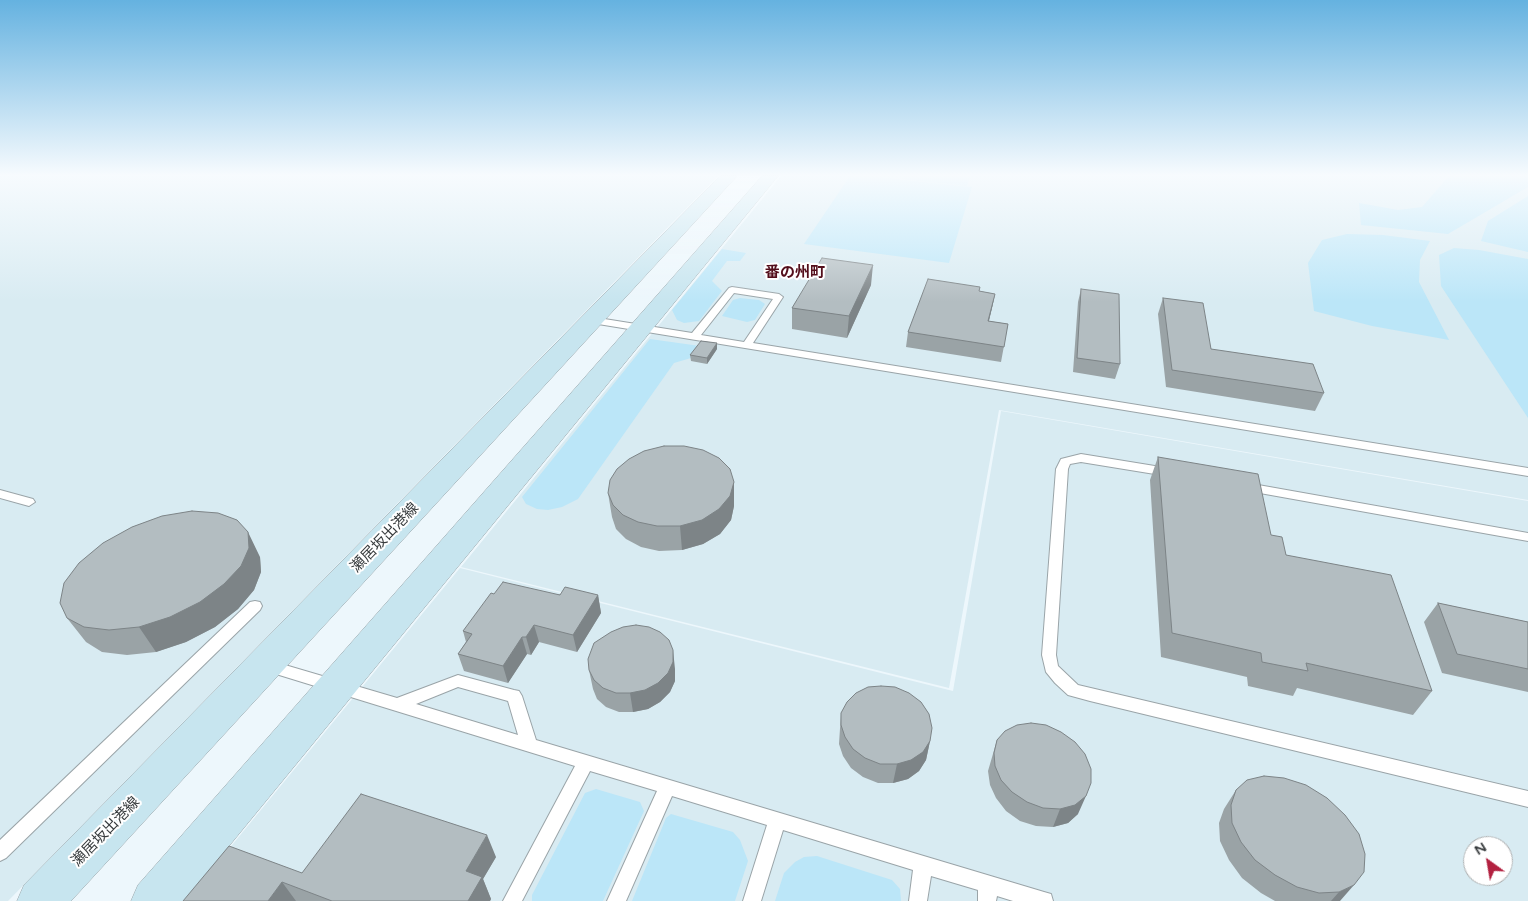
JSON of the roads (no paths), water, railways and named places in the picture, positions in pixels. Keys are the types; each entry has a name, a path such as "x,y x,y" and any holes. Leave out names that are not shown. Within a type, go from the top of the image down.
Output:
{"main road":[{"name":"瀬居坂出港線","path":"40,901 689,218"},
{"path":"154,901 734,218"}],"lane":[{"path":"695,336 732,290 779,297 747,345"},
{"path":"592,320 1528,472"},
{"path":"1179,474 1091,459 1072,459 1065,462 1062,469 1048,655 1051,668 1060,679 1073,690 1090,695 1528,799"},
{"path":"1237,485 1528,536"},
{"path":"0,494 28,502"},
{"path":"0,852 255,606"},
{"path":"264,665 923,865 987,893 1044,901"},
{"path":"397,706 458,681 514,696 530,746"},
{"path":"512,901 585,763"},
{"path":"616,901 667,788"},
{"path":"752,901 778,821"},
{"path":"918,901 923,865"}],"district":[{"name":"番の州町","path":"795,273"}]}
